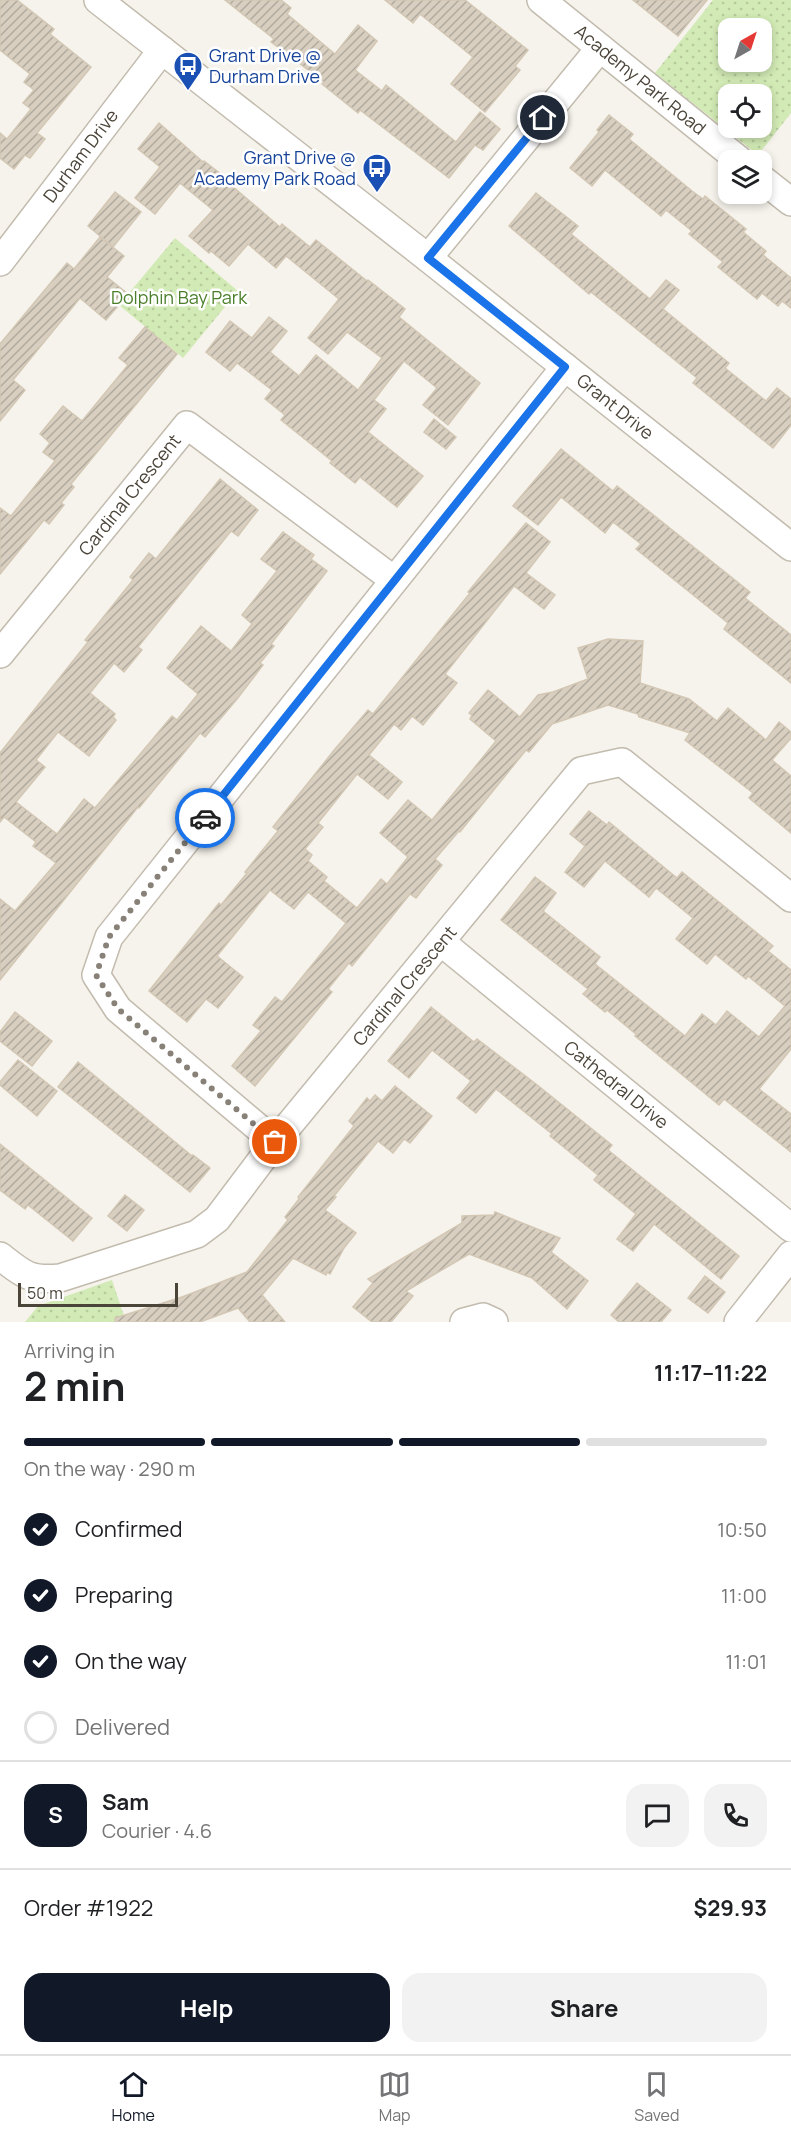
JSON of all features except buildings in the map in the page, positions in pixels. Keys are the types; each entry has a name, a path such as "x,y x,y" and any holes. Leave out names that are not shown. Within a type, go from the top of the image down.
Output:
{"street":[{"name":"Grant Drive","path":"98,0 428,258 791,547"},
{"name":"Academy Park Road","path":"541,0 727,150"},
{"path":"428,258 600,48"},
{"name":"Durham Drive","path":"0,260 162,50"},
{"path":"772,187 791,202"},
{"path":"275,1142 118,1009 96,975 109,937 565,367"},
{"name":"Cardinal Crescent","path":"0,654 187,425 393,580"},
{"name":"Cardinal Crescent","path":"0,1256 20,1272 40,1280 60,1278 196,1234 217,1219 275,1142 581,771 622,762 791,898"},
{"name":"Cathedral Drive","path":"441,942 791,1228"},
{"path":"738,1322 791,1255"},
{"path":"464,1322 483,1317 494,1322"}],"green space":[{"path":"713,0 791,0 791,113 772,137 772,84 718,84 718,123 655,73"},
{"path":"737,138 771,138 762,150 752,150"},
{"name":"Dolphin Bay Park","path":"175,238 238,291 183,358 119,305"},
{"path":"112,1280 126,1322 25,1322 38,1306"}],"way so far":[{"path":"205,818 109,937 96,975 118,1009 275,1142"}],"place":[{"name":"Grant Drive @ Durham Drive","path":"188,92"},
{"name":"Grant Drive @ Academy Park Road","path":"377,194"}],"route":[{"path":"205,818 565,367 428,258 543,118"}]}
